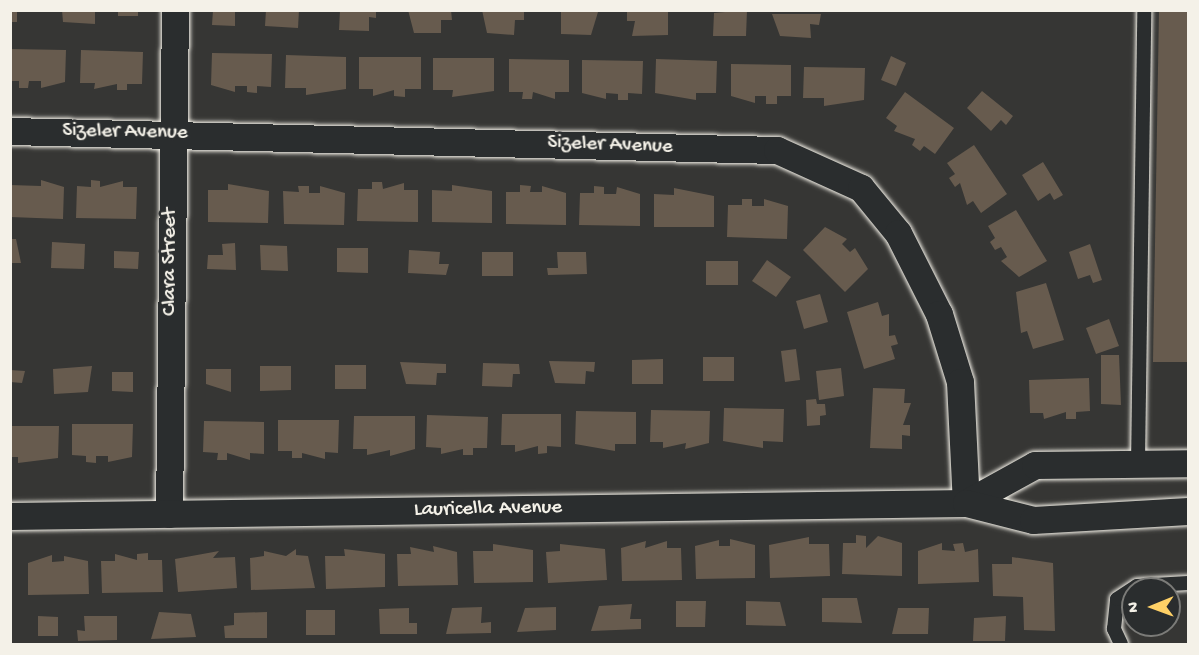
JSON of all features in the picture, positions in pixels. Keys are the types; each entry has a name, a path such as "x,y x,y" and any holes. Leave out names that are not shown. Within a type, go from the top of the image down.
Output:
{"street":[{"name":"Clara Street","path":"169,514 175,10"},
{"name":"Sizeler Avenue","path":"10,131 777,150 820,167 861,188 898,233 939,314 960,382 966,503"},
{"name":"Lauricella Avenue","path":"966,503 1035,465 1188,463"},
{"name":"Lauricella Avenue","path":"10,516 966,503 1034,520 1188,511"}],"lane":[{"path":"1138,464 1144,10"},
{"path":"1121,645 1114,629 1117,599 1137,586 1188,583"}],"building":[{"path":"10,10 17,10 17,22 10,22"},
{"path":"62,10 95,10 95,24 63,22"},
{"path":"118,10 138,10 138,16 118,16"},
{"path":"213,10 235,11 235,26 212,25"},
{"path":"266,10 299,10 298,28 265,26"},
{"path":"340,10 376,10 376,18 369,17 369,31 339,30"},
{"path":"408,10 451,10 452,20 441,20 441,33 414,33"},
{"path":"482,10 524,10 524,20 515,20 514,35 487,33"},
{"path":"627,10 668,10 668,35 632,36 635,21 627,21"},
{"path":"747,10 746,36 713,36 714,13"},
{"path":"1159,10 1188,10 1188,362 1153,362"},
{"path":"561,11 598,12 591,35 561,34"},
{"path":"772,14 821,14 819,25 810,24 811,38 780,36"},
{"path":"10,49 66,50 65,82 41,88 41,81 29,81 28,88 19,88 19,81 10,81"},
{"path":"81,50 143,52 142,84 127,84 127,90 117,90 117,84 94,89 95,83 80,83"},
{"path":"212,53 272,54 271,87 257,86 257,93 247,92 247,86 235,86 235,92 211,85"},
{"path":"286,55 346,57 346,89 306,95 306,88 285,88"},
{"path":"891,56 906,63 896,86 881,80"},
{"path":"359,57 421,57 421,89 405,89 405,97 394,96 394,90 373,96 373,89 359,89"},
{"path":"433,58 494,58 494,91 452,97 453,90 433,90"},
{"path":"509,59 569,60 569,92 555,92 555,99 533,92 532,99 522,99 523,92 509,92"},
{"path":"656,59 717,61 716,93 696,93 696,100 655,93"},
{"path":"582,60 643,61 642,94 628,93 628,100 618,100 618,94 606,93 606,99 582,93"},
{"path":"731,64 791,65 791,96 777,96 777,104 766,104 766,96 755,96 755,103 731,96"},
{"path":"804,67 865,68 864,100 824,106 824,98 803,98"},
{"path":"982,91 1013,116 1006,125 1001,120 991,131 967,108"},
{"path":"905,92 954,128 935,154 924,146 920,151 912,145 915,139 894,131 897,126 886,118"},
{"path":"974,145 1007,194 981,213 973,201 967,205 960,183 955,187 949,178 955,174 947,163"},
{"path":"1043,162 1063,195 1054,200 1050,193 1038,201 1022,175"},
{"path":"41,180 64,187 63,219 10,217 10,185 41,186"},
{"path":"91,180 100,181 100,187 123,181 123,187 137,187 136,219 76,218 77,186 91,187"},
{"path":"372,182 382,182 383,189 404,183 404,190 418,190 418,222 357,221 358,189 372,189"},
{"path":"228,184 269,191 268,223 208,222 208,190 228,190"},
{"path":"452,185 492,191 492,223 432,222 432,190 452,191"},
{"path":"520,185 531,186 530,192 542,192 542,186 566,193 566,225 506,224 506,192 520,192"},
{"path":"298,186 309,186 309,193 320,193 320,186 345,193 344,225 284,224 283,191 299,192"},
{"path":"594,186 604,187 604,194 616,194 617,187 640,194 640,226 579,225 580,193 594,193"},
{"path":"674,188 714,196 714,227 654,227 654,194 674,195"},
{"path":"742,199 752,199 752,206 764,206 764,199 788,206 787,239 727,237 728,205 742,205"},
{"path":"1016,210 1047,261 1019,277 1001,261 1007,257 1001,247 995,250 990,242 995,238 988,226"},
{"path":"825,227 847,239 842,244 850,252 855,248 868,269 845,292 803,250"},
{"path":"10,239 16,239 21,263 10,263"},
{"path":"52,242 85,244 84,269 51,268"},
{"path":"235,243 236,270 207,269 208,255 223,255 222,244"},
{"path":"1090,244 1102,280 1093,283 1090,275 1078,279 1069,252"},
{"path":"260,245 287,246 288,271 261,270"},
{"path":"337,248 368,248 368,273 337,272"},
{"path":"409,250 440,252 439,264 449,264 446,275 408,273"},
{"path":"114,251 139,252 138,269 114,268"},
{"path":"482,252 513,252 513,276 482,276"},
{"path":"557,252 586,252 587,274 548,275 547,268 558,268"},
{"path":"767,260 791,277 776,297 752,281"},
{"path":"706,261 738,261 738,285 706,285"},
{"path":"1046,283 1064,340 1033,349 1027,331 1021,333 1016,292"},
{"path":"820,294 828,322 804,329 796,301"},
{"path":"878,302 882,316 889,314 889,336 895,335 898,344 891,346 895,359 864,369 847,312"},
{"path":"1109,319 1119,346 1096,354 1086,328"},
{"path":"796,349 800,380 785,382 781,351"},
{"path":"1101,355 1119,355 1121,405 1101,404"},
{"path":"703,357 734,357 734,381 703,381"},
{"path":"663,359 663,384 632,384 632,360"},
{"path":"549,361 595,362 594,372 586,371 585,384 555,383"},
{"path":"400,362 446,364 446,373 437,373 436,385 406,384"},
{"path":"483,363 519,364 520,374 513,374 512,387 482,386"},
{"path":"335,365 366,365 366,389 335,389"},
{"path":"92,366 88,392 54,394 53,369"},
{"path":"260,366 291,366 291,390 260,391"},
{"path":"841,368 844,396 819,400 816,371"},
{"path":"206,369 231,369 231,392 206,384"},
{"path":"10,370 25,371 22,383 10,382"},
{"path":"112,372 133,372 133,392 112,391"},
{"path":"1089,378 1090,411 1076,412 1076,419 1066,419 1066,412 1044,419 1043,413 1030,413 1029,380"},
{"path":"873,388 905,389 904,403 911,403 903,425 910,425 910,436 902,435 902,449 870,448"},
{"path":"816,399 817,404 825,404 826,415 820,416 820,425 807,426 806,400"},
{"path":"724,408 784,409 783,442 763,441 763,448 723,441"},
{"path":"651,410 710,411 709,443 685,449 686,443 663,448 663,442 650,442"},
{"path":"576,411 636,412 636,444 615,444 615,451 575,444"},
{"path":"502,414 561,414 561,447 547,446 547,453 538,454 538,446 515,452 515,445 501,445"},
{"path":"427,415 488,417 487,448 473,448 473,455 463,455 463,449 441,454 441,448 426,447"},
{"path":"354,416 415,416 415,449 390,456 390,450 367,455 367,449 353,449"},
{"path":"278,420 339,420 338,453 325,452 325,459 302,453 302,458 292,458 292,451 278,451"},
{"path":"204,421 264,422 264,454 250,453 250,460 227,453 227,460 217,460 218,453 203,452"},
{"path":"72,424 133,424 132,457 108,462 108,456 96,456 96,463 86,462 86,456 72,455"},
{"path":"10,426 59,426 58,458 18,463 18,457 10,457"},
{"path":"856,535 866,536 866,548 878,536 902,543 902,576 842,574 843,543 856,543"},
{"path":"809,537 809,544 829,544 830,576 770,578 769,545"},
{"path":"730,539 755,545 755,578 696,579 695,546 719,540 719,546 730,546"},
{"path":"646,541 645,548 667,541 667,548 681,548 682,580 622,581 621,548"},
{"path":"942,543 942,550 955,551 953,544 963,543 965,552 978,549 979,582 918,584 918,551"},
{"path":"493,544 533,550 533,582 474,583 473,551 493,551"},
{"path":"560,544 605,549 607,580 548,583 546,552 560,551"},
{"path":"433,546 457,552 458,585 398,586 397,554 411,554 410,547 434,552"},
{"path":"296,549 296,555 308,556 315,588 251,590 250,558 264,556 264,551 286,556"},
{"path":"344,549 385,554 385,587 326,589 325,556 345,556"},
{"path":"219,551 213,558 235,557 237,588 178,592 175,559"},
{"path":"148,553 148,560 162,560 163,592 102,593 101,561 115,561 115,554 137,560 137,554"},
{"path":"52,555 52,562 64,561 64,556 88,561 89,594 28,595 28,563"},
{"path":"1012,557 1053,563 1055,631 1024,630 1023,597 993,596 992,564 1012,564"},
{"path":"822,598 857,598 862,623 822,622"},
{"path":"676,601 706,601 705,627 676,627"},
{"path":"746,601 780,602 786,626 746,625"},
{"path":"632,604 630,619 641,619 641,629 591,631 599,606"},
{"path":"482,607 481,623 491,622 491,633 446,634 452,608"},
{"path":"556,607 556,630 517,632 525,608"},
{"path":"409,608 409,623 417,623 417,634 380,634 379,609"},
{"path":"898,608 929,608 928,634 892,634"},
{"path":"306,610 335,610 335,635 306,635"},
{"path":"159,612 191,614 196,637 151,639"},
{"path":"267,612 267,638 225,638 224,626 234,625 234,613"},
{"path":"38,616 58,617 58,636 38,636"},
{"path":"84,616 117,616 117,640 78,641 77,630 85,631"},
{"path":"1006,616 1005,641 973,641 974,618"}]}
